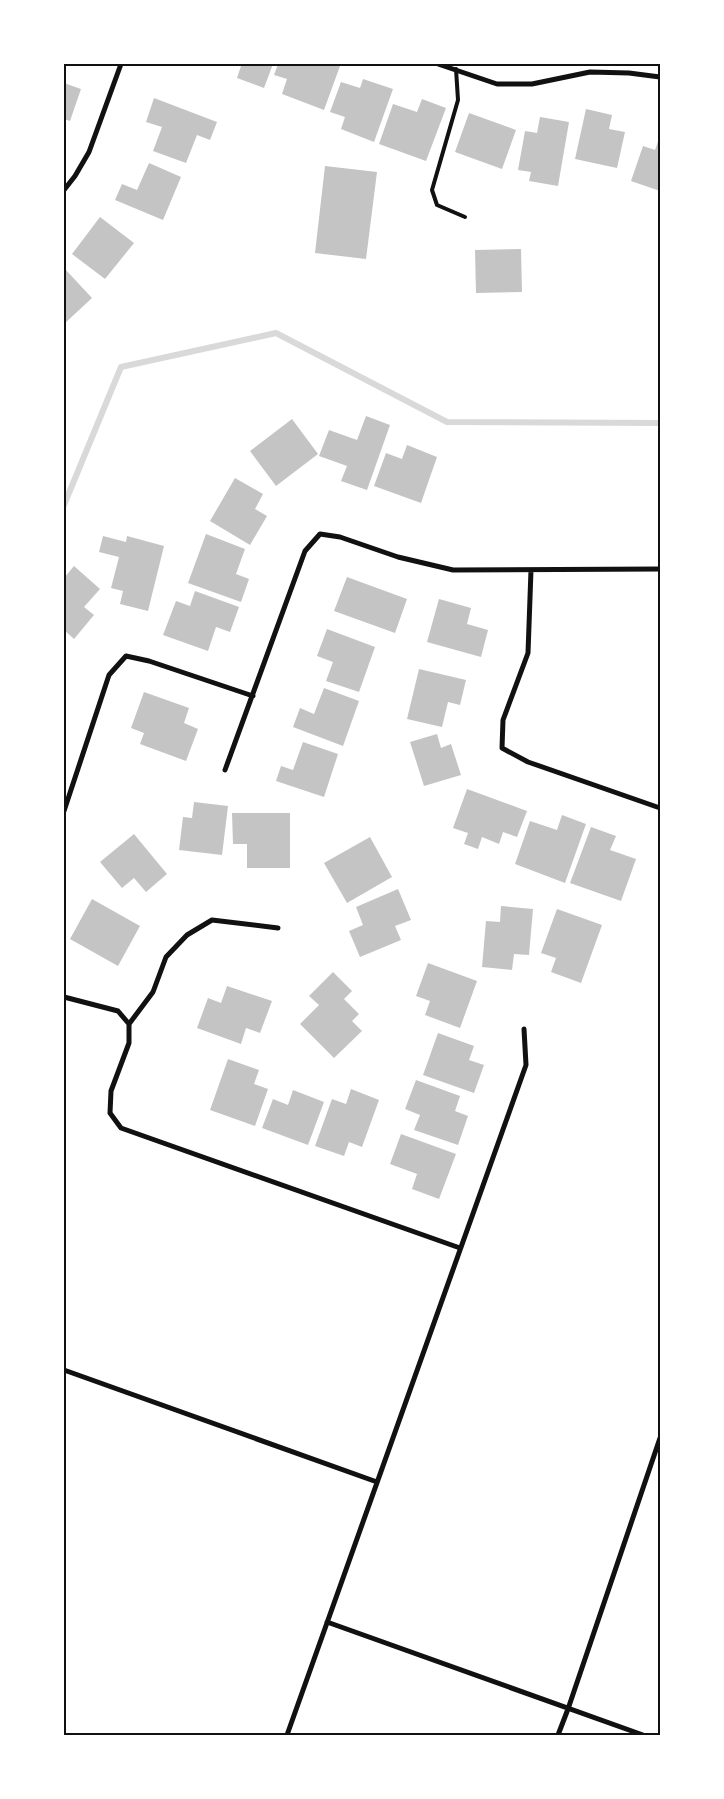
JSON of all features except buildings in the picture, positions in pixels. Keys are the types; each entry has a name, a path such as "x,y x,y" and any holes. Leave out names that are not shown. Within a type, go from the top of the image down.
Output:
{"street":[{"path":"64,190 89,152 121,64"},
{"path":"438,64 457,67 497,84 532,84 590,72 628,73 660,77"},
{"path":"225,770 305,551 320,534 340,537 398,557 453,570 660,569"},
{"path":"531,570 528,653 503,720 502,748 528,762 660,808"},
{"path":"64,811 109,675 126,656 149,660 253,696"},
{"path":"278,928 212,920 187,934 166,957 152,992 129,1024 129,1042 111,1091 110,1113 122,1128 460,1248"},
{"path":"64,997 118,1011 129,1024"},
{"path":"286,1735 526,1065 524,1029"},
{"path":"64,1370 377,1482"},
{"path":"558,1735 660,1438"},
{"path":"327,1622 643,1735"}],"lane":[{"path":"457,67 458,100 432,190 437,205 465,217"}],"waterway":[{"path":"64,505 121,367 276,333 447,422 660,423"}]}
